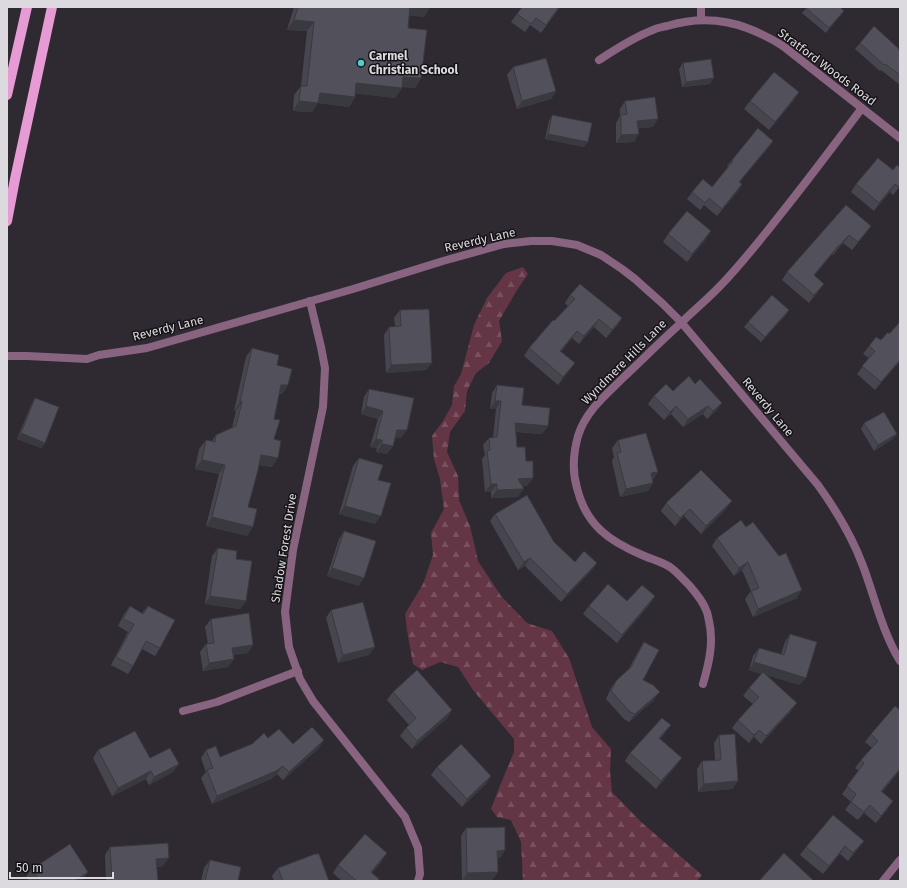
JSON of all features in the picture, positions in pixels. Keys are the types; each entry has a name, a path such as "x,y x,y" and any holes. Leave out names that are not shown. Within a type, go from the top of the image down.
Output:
{"main road":[{"path":"7,95 27,7"},
{"path":"7,221 52,7"}],"street":[{"path":"701,7 701,19"},
{"name":"Stratford Woods Road","path":"600,60 621,46 653,30 689,20 717,20 732,23 747,27 783,46 900,138"},
{"name":"Wyndmere Hills Lane","path":"703,684 708,668 710,649 710,626 706,610 691,588 669,567 613,541 593,522 579,497 574,478 574,455 578,438 591,410 602,398 721,286 748,255 862,108"},
{"name":"Reverdy Lane","path":"7,356 87,359 99,355 147,348 504,244 552,240 577,245 601,256 622,269 663,304 681,322 818,485 834,507 851,538 863,565 878,612 891,644 900,661"},
{"name":"Shadow Forest Drive","path":"310,301 325,368 323,407 293,550 285,612 290,647 300,679 314,702 406,817 418,848 420,874 418,881"},
{"path":"183,711 217,702 298,670"},
{"path":"883,881 900,860"}],"green space":[{"path":"523,267 528,274 499,321 502,341 489,363 476,373 467,391 465,411 450,432 447,452 458,476 459,500 470,526 478,561 501,596 527,623 552,631 569,658 592,727 611,749 610,771 612,792 640,821 702,875 697,881 523,881 521,842 511,820 497,817 491,809 514,752 514,739 473,690 458,667 440,662 422,670 413,664 405,614 423,584 433,555 431,533 444,509 440,479 434,459 432,436 452,405 454,386 461,374 474,325 487,298 506,273"}],"building":[{"name":"Carmel Christian School","path":"298,7 410,7 408,28 427,30 421,78 403,77 402,88 356,83 355,97 320,93 318,103 299,101 301,86 307,86 314,22 294,20"},
{"path":"522,7 559,7 546,25 536,18 531,24 517,14"},
{"path":"840,7 844,11 829,28 806,8"},
{"path":"874,26 899,49 900,75 885,64 884,65 860,43"},
{"path":"546,58 556,91 522,101 513,67"},
{"path":"711,59 714,78 686,82 683,63"},
{"path":"774,72 799,92 775,122 750,101"},
{"path":"655,97 658,119 637,121 639,134 621,135 621,115 627,114 625,101"},
{"path":"552,115 592,123 588,142 548,134"},
{"path":"758,128 773,141 739,182 742,184 722,209 709,198 705,203 692,192 703,179 712,187"},
{"path":"878,158 893,170 897,165 900,167 899,187 895,184 879,203 856,184"},
{"path":"846,205 871,226 858,242 849,235 814,275 824,284 814,295 787,272"},
{"path":"687,211 711,231 692,254 668,234"},
{"path":"580,284 622,318 612,330 599,319 584,336 577,331 560,351 575,363 563,377 529,348 553,320 554,321 575,299 570,295"},
{"path":"772,295 789,310 765,337 748,322"},
{"path":"429,309 432,363 391,365 389,327 401,326 400,310"},
{"path":"900,322 900,360 881,382 862,366 875,351 869,346 876,337 881,340"},
{"path":"252,348 279,355 277,365 292,369 288,385 281,385 274,419 280,420 274,439 281,441 278,458 261,455 248,507 257,509 253,527 212,517 225,465 202,460 206,440 215,442 216,435 236,426"},
{"path":"689,376 695,384 700,379 722,403 713,411 708,406 688,419 676,406 670,412 654,396 666,384 673,391"},
{"path":"497,385 524,388 522,405 550,408 548,426 515,423 517,447 525,447 526,461 533,461 533,478 518,479 524,489 497,490 497,484 491,484 487,451 490,450 489,438 497,437 501,401 495,401"},
{"path":"369,389 414,398 407,430 397,430 393,446 382,444 382,440 376,439 383,411 366,406"},
{"path":"35,398 59,407 45,443 21,433"},
{"path":"884,412 897,434 878,445 864,423"},
{"path":"646,433 658,472 651,473 653,483 626,489 617,453 621,452 618,440"},
{"path":"359,458 383,465 378,480 391,483 381,516 345,506"},
{"path":"701,470 732,501 706,526 690,509 680,518 666,503"},
{"path":"527,495 554,542 575,562 584,551 597,563 567,594 530,558 524,562 495,514"},
{"path":"741,520 746,527 753,522 779,556 786,553 802,590 758,609 751,591 759,588 748,562 739,568 717,538"},
{"path":"344,531 376,541 364,578 332,568"},
{"path":"218,548 237,551 236,559 252,561 246,601 210,596"},
{"path":"608,584 627,601 642,585 655,596 622,635 589,606"},
{"path":"363,602 375,647 343,655 331,610"},
{"path":"130,606 143,614 148,606 175,620 160,648 146,641 133,666 116,657 134,624 123,619"},
{"path":"249,613 253,645 232,648 234,659 209,663 206,644 214,643 211,619"},
{"path":"790,634 817,642 806,678 754,662 759,648 784,655"},
{"path":"644,642 659,650 643,680 653,685 660,692 635,714 630,712 611,691 616,681 631,667"},
{"path":"417,670 452,710 417,741 406,728 416,718 393,692"},
{"path":"763,672 797,703 766,736 759,730 754,735 738,720 759,697 749,688"},
{"path":"895,706 900,710 900,769 881,791 893,801 881,816 870,805 864,812 851,802 856,794 847,786 864,763 861,760 878,741 871,734"},
{"path":"662,718 671,725 659,738 682,758 661,781 630,753"},
{"path":"312,727 324,740 289,772 283,766 276,771 217,796 207,770 213,768 206,750 216,746 220,757 252,744 264,733 268,738 279,729 293,744"},
{"path":"135,731 150,758 170,748 179,764 154,777 151,771 118,788 98,750"},
{"path":"735,734 738,781 704,784 702,761 721,760 719,735"},
{"path":"461,744 491,776 467,799 437,767"},
{"path":"833,815 864,841 853,853 845,846 829,866 806,847"},
{"path":"505,827 505,850 497,851 498,872 467,873 466,828"},
{"path":"365,834 387,853 371,872 379,879 378,881 357,881 338,865"},
{"path":"168,843 169,858 156,859 158,881 112,881 110,847"},
{"path":"70,844 88,872 75,881 39,881 32,869"},
{"path":"784,853 814,881 759,881"},
{"path":"315,854 319,854 329,881 283,881 278,868"},
{"path":"210,860 241,867 238,881 205,881"}],"place":[{"name":"Carmel Christian School","path":"361,63"}]}
